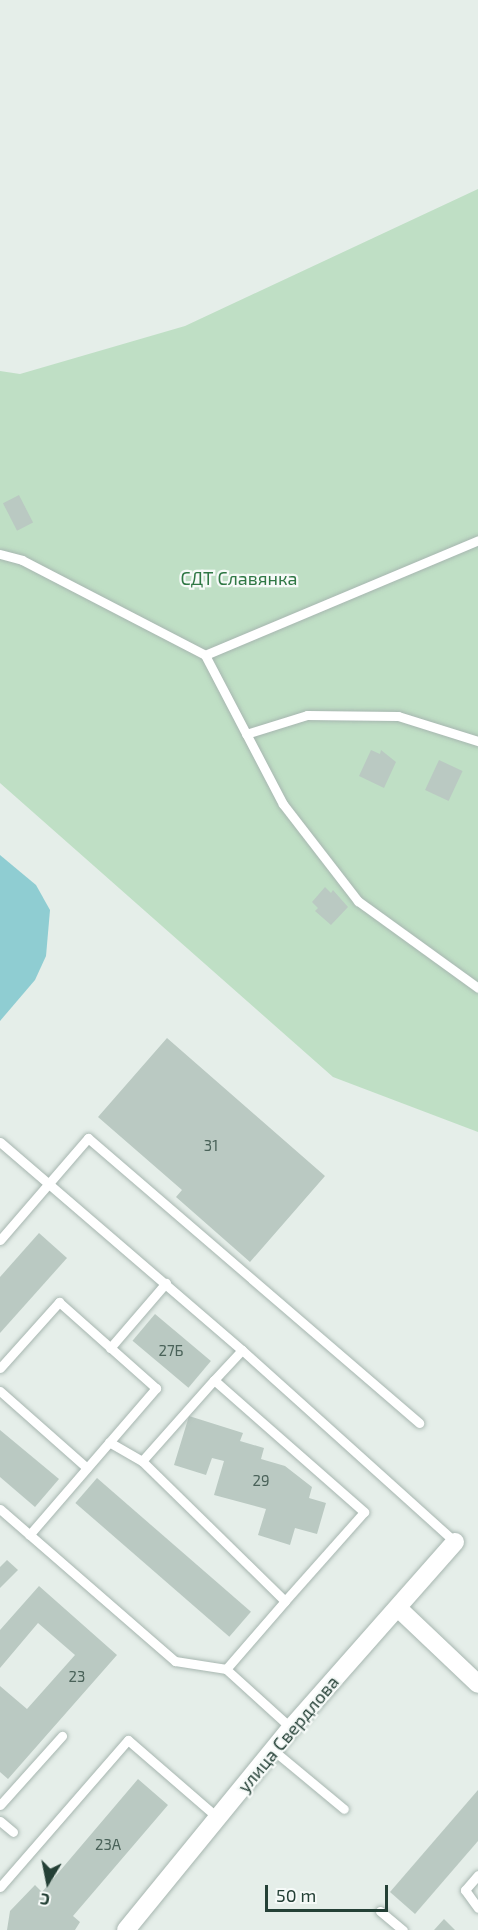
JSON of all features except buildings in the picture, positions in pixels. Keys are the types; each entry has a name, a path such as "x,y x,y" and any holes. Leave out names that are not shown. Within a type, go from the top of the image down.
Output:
{"street":[{"name":"улица Свердлова","path":"126,1930 291,1728 455,1542"},
{"path":"398,1608 478,1684"}],"lane":[{"path":"205,655 478,540"},
{"path":"0,554 22,560 205,655 283,804 358,901 478,988"},
{"path":"246,734 307,715 398,716 478,741"},
{"path":"0,1240 88,1138 419,1423"},
{"path":"0,1142 166,1283 455,1542"},
{"path":"110,1348 166,1283"},
{"path":"0,1368 59,1302 156,1388 29,1535"},
{"path":"141,1461 242,1350"},
{"path":"214,1380 364,1512 226,1669"},
{"path":"0,1391 87,1468"},
{"path":"109,1442 141,1461 285,1601"},
{"path":"0,1509 176,1661 226,1669 291,1728"},
{"path":"0,1805 62,1736"},
{"path":"0,1887 128,1740 218,1818"},
{"path":"273,1750 344,1809"},
{"path":"0,1821 14,1832"},
{"path":"478,1875 465,1890 478,1908"},
{"path":"380,1911 403,1930"}],"green space":[{"name":"СДТ Славянка","path":"478,189 478,1132 333,1077 0,783 0,371 20,374 185,326"}],"water":[{"path":"0,855 36,885 50,910 46,956 35,980 0,1021"}]}
